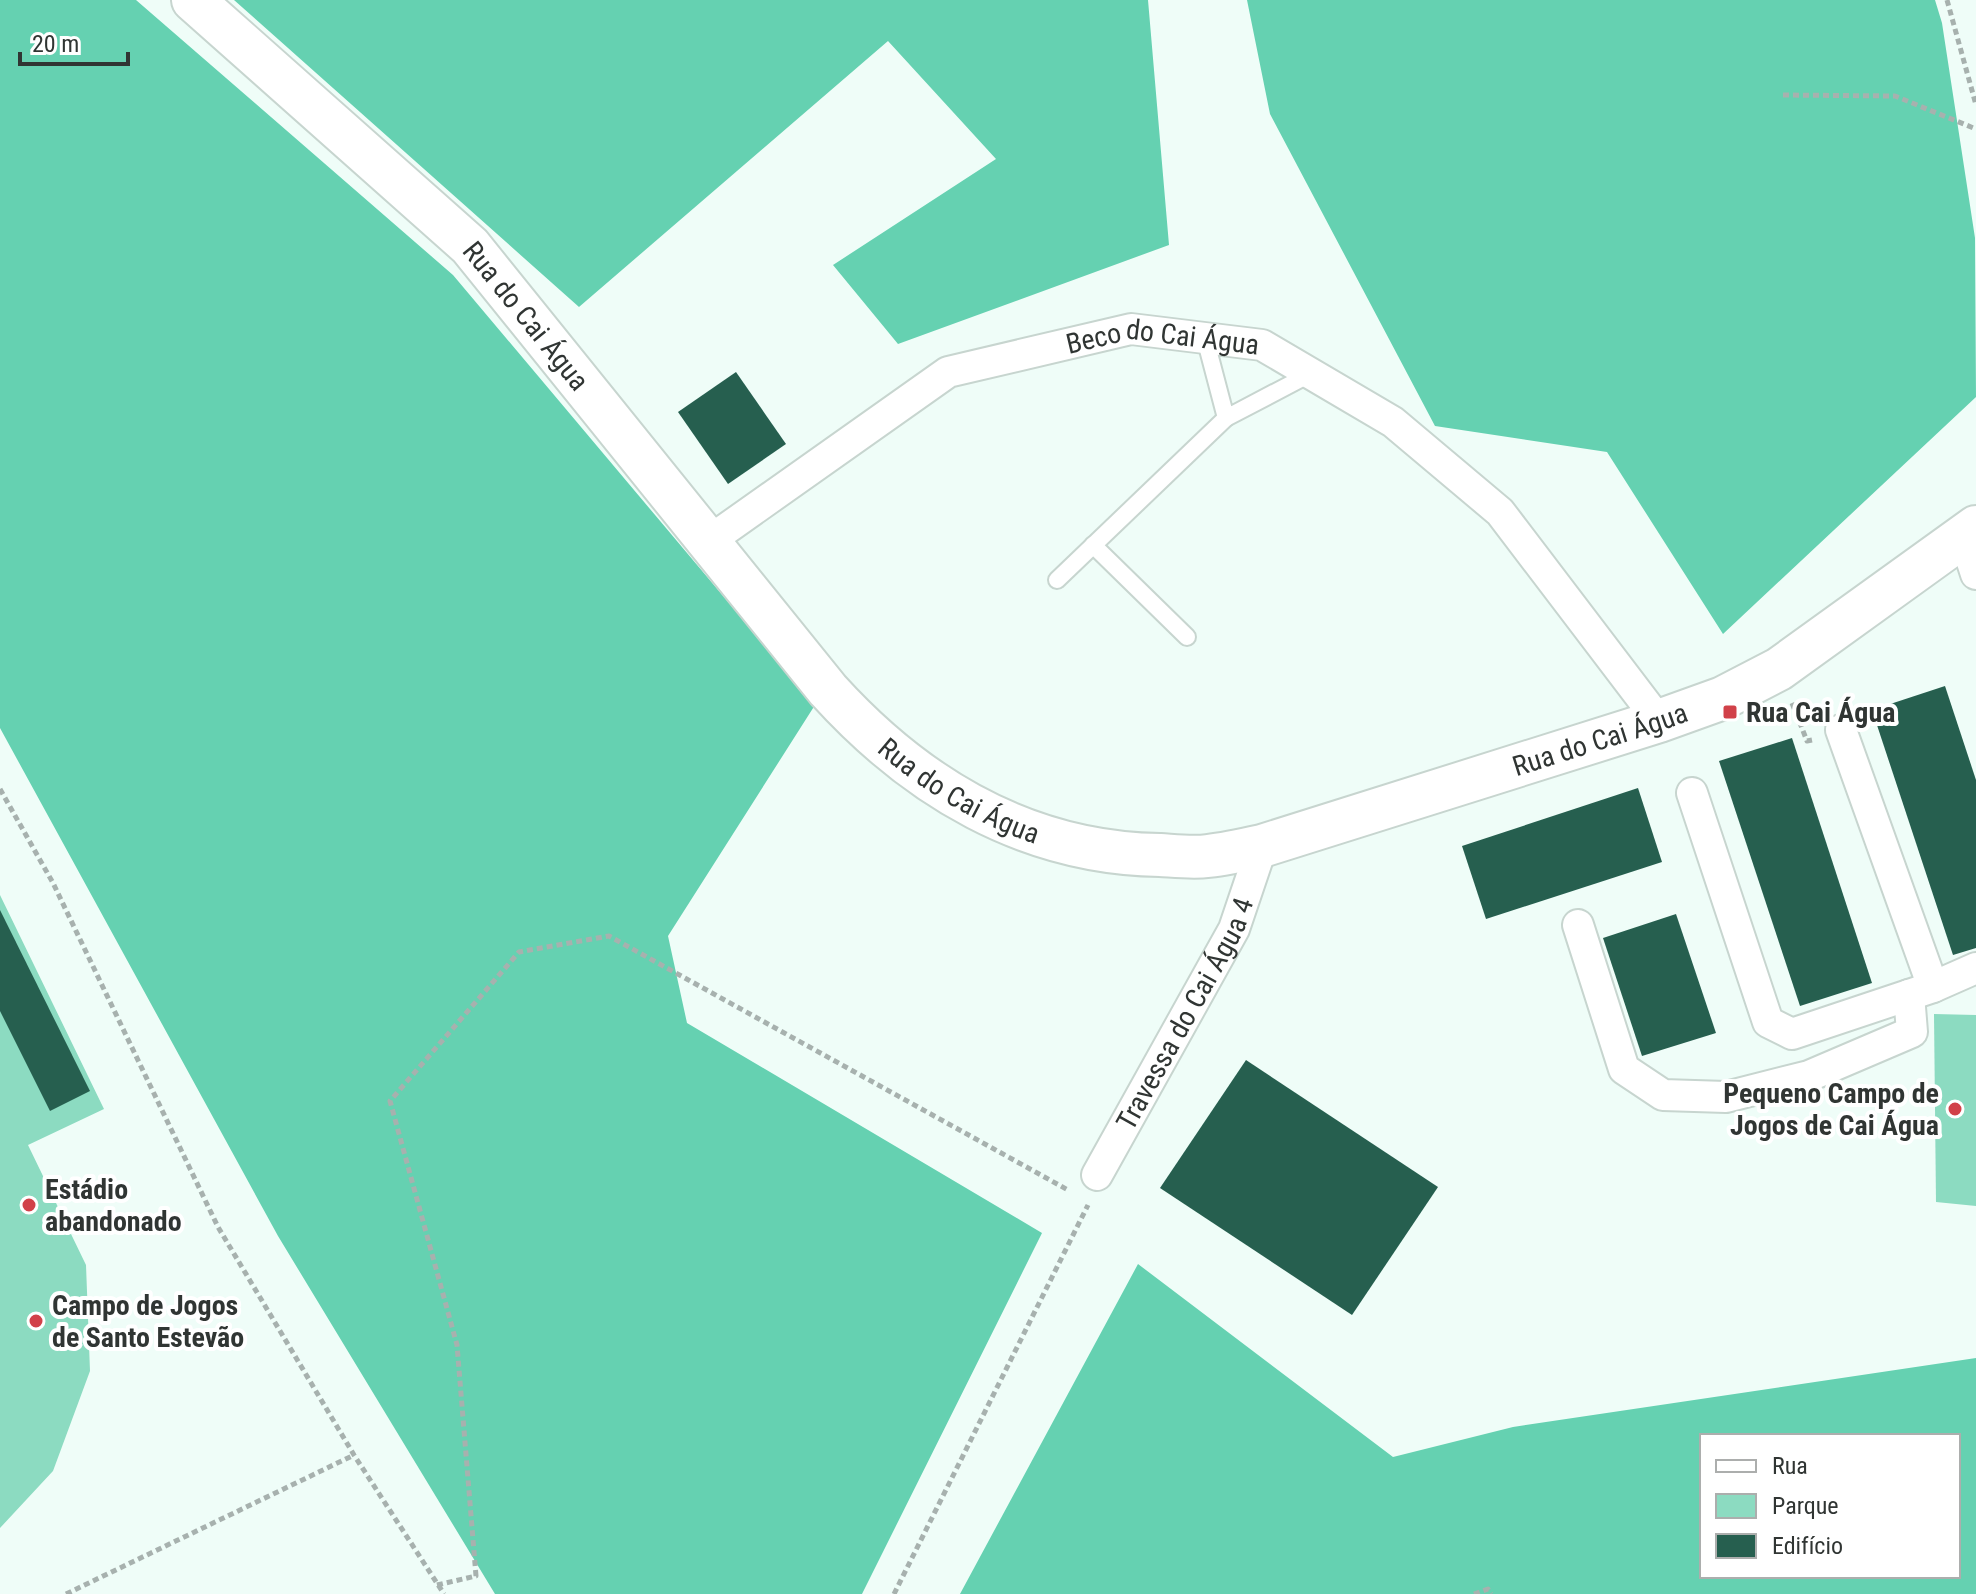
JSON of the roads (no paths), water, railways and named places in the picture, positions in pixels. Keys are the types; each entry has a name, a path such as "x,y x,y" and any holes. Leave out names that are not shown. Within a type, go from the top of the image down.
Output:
{"street":[{"name":"Rua do Cai Água","path":"193,0 470,246 828,690 858,723 908,766 974,809 1048,839 1126,855 1206,856 1262,846 1659,721 1723,698 1779,669 1972,546"},
{"name":"Beco do Cai Água","path":"709,541 948,372 1131,329 1262,345 1393,422 1500,512 1659,721"},
{"path":"1578,925 1624,1069 1663,1095 1726,1097 1809,1076 1912,1032 1921,991 1841,730"},
{"path":"1692,793 1768,1022 1792,1034 1921,991 1976,968"},
{"name":"Travessa do Cai Água 4","path":"1093,1189 1234,929 1262,846"}],"lane":[{"path":"1205,338 1226,418"},
{"path":"1057,580 1226,418 1310,374"},
{"path":"1093,545 1187,637"}],"place":[{"name":"Rua Cai Água","path":"1730,712"},
{"name":"Pequeno Campo de Jogos de Cai Água","path":"1955,1109"},
{"name":"Estádio abandonado","path":"29,1205"},
{"name":"Campo de Jogos de Santo Estevão","path":"36,1321"}]}
